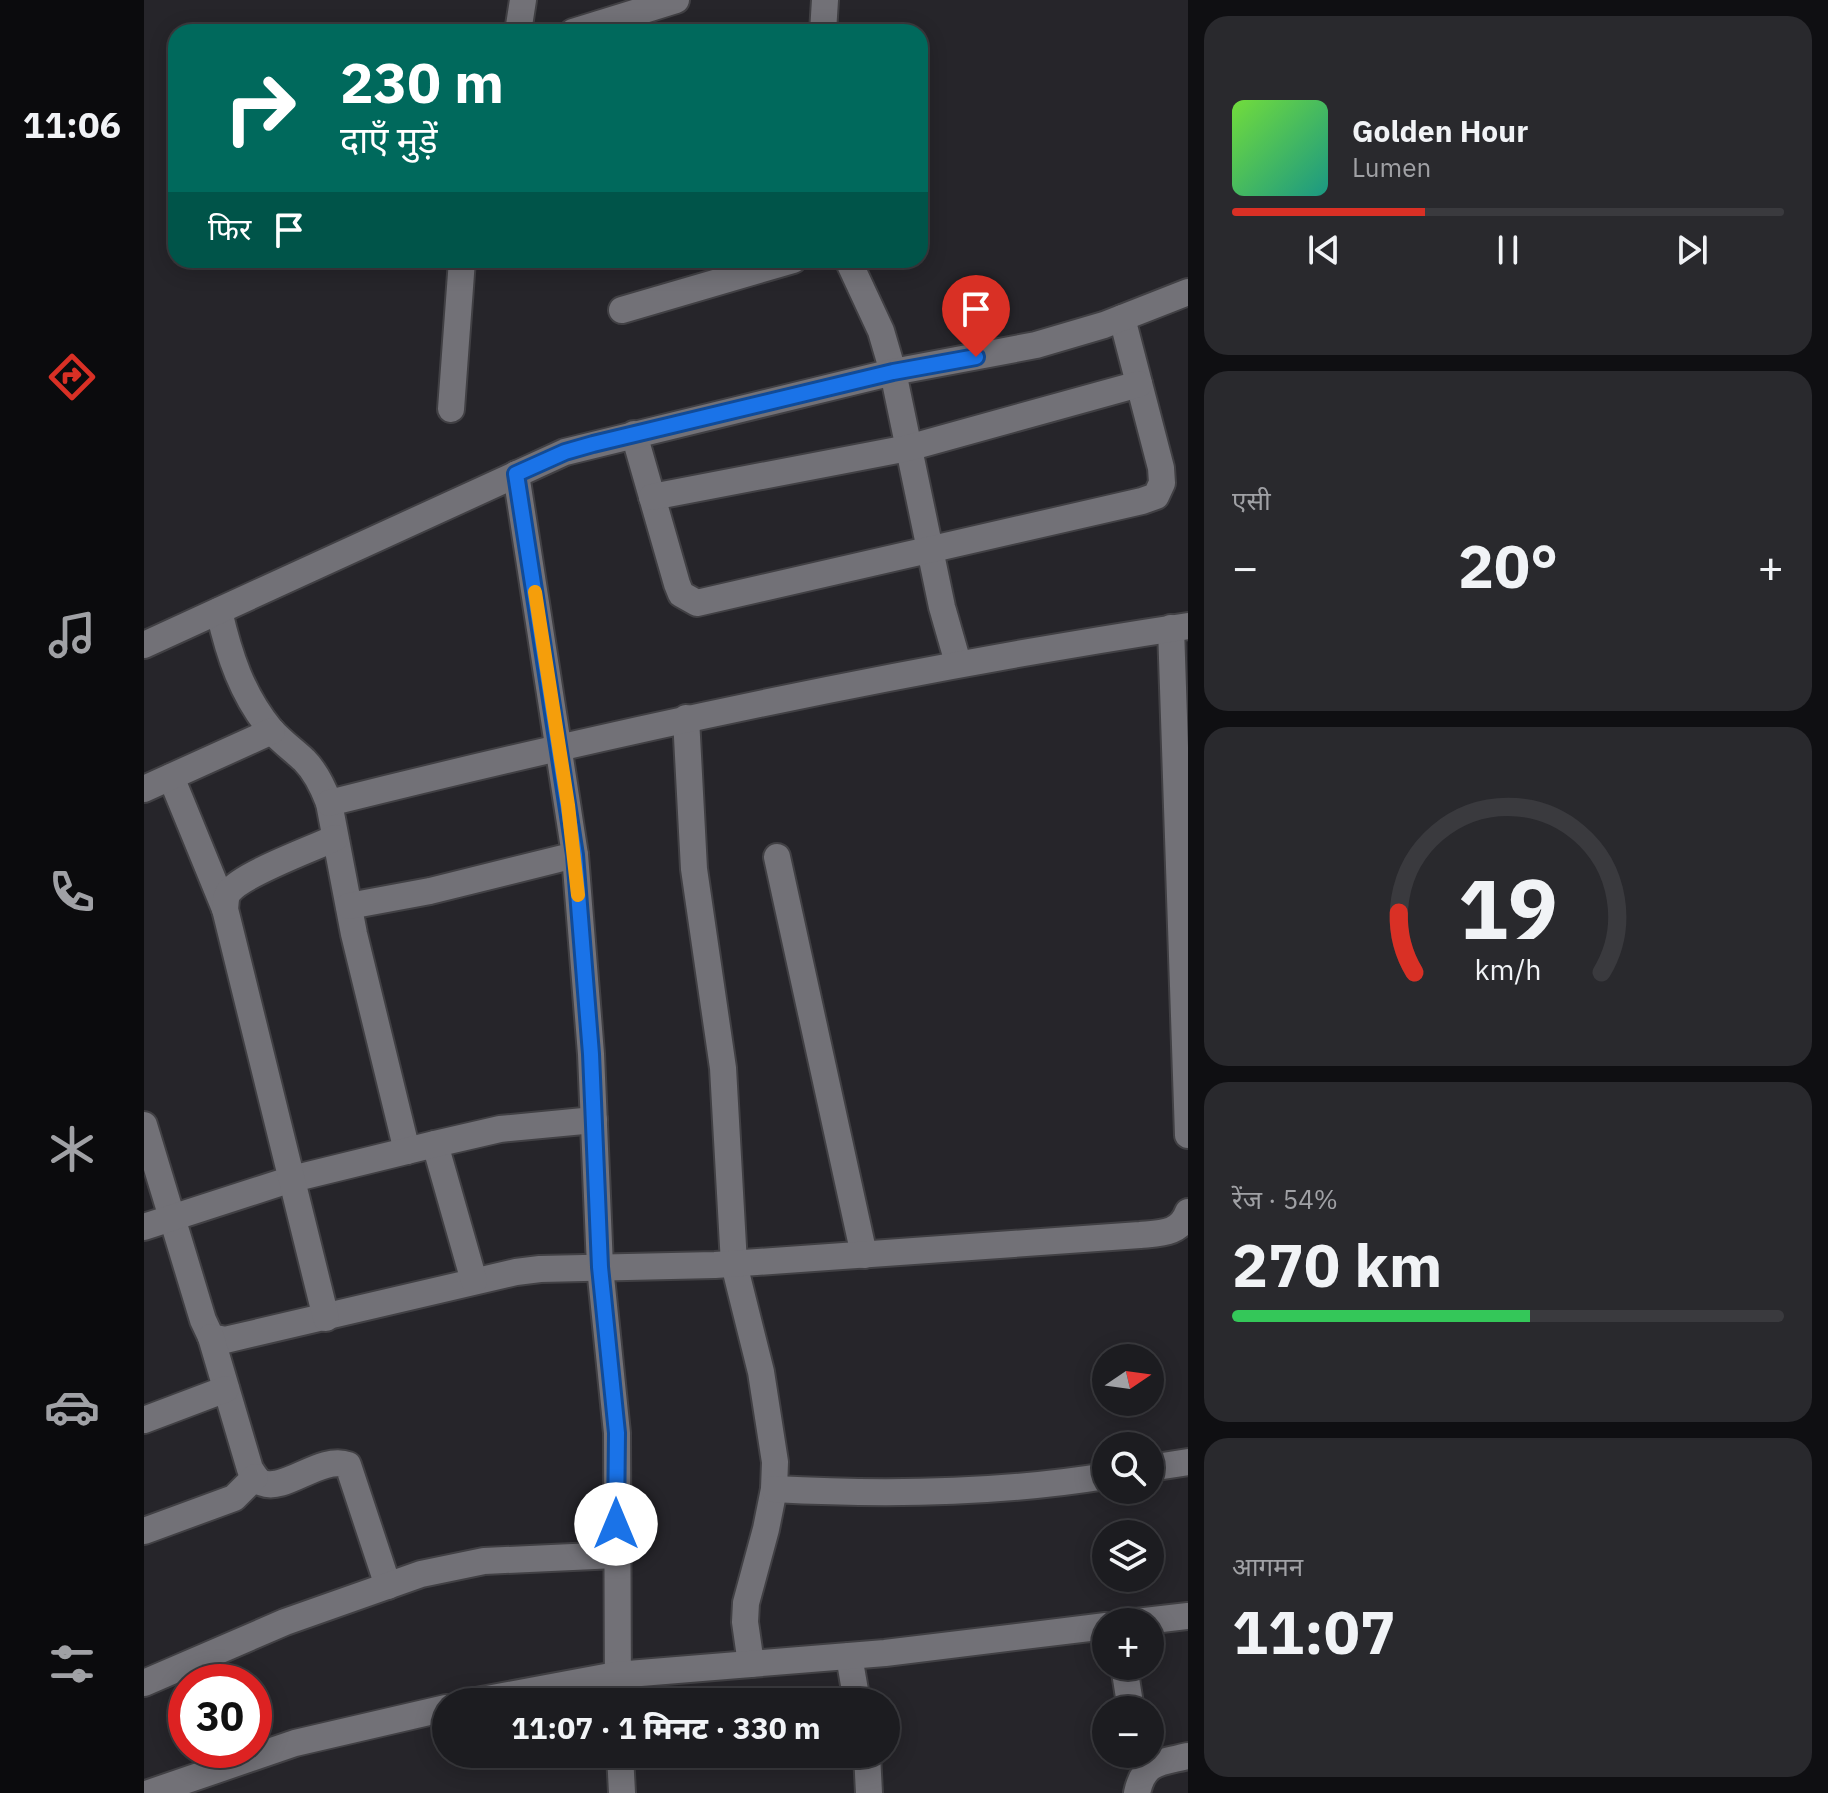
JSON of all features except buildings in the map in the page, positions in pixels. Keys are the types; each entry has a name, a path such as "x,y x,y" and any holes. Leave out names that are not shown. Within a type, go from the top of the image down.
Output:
{"street":[{"path":"519,24 523,0"},
{"path":"599,24 676,0"},
{"path":"824,24 825,0"},
{"path":"451,409 461,268"},
{"path":"622,310 766,268"},
{"path":"852,268 881,331 893,372 930,552 958,663"},
{"path":"144,645 565,452 893,372 1036,345 1122,318 1188,292"},
{"path":"634,434 681,594 697,603 930,552 1156,496 1162,483 1161,468 1122,318"},
{"path":"652,497 908,448 1139,384"},
{"path":"516,474 575,855 594,1120 600,1267 617,1433 617,1688"},
{"path":"219,611 235,671 272,731 307,763 322,785 329,803 349,906 407,1151"},
{"path":"329,803 686,718 958,663 1180,627 1188,1135"},
{"path":"686,718 692,854 723,1068 734,1264 761,1372 775,1462 774,1489 746,1603 745,1622 751,1664"},
{"path":"144,789 272,731"},
{"path":"171,777 225,909 326,1318"},
{"path":"225,909 231,889 245,879 335,838"},
{"path":"349,906 430,891 575,855"},
{"path":"777,857 864,1255"},
{"path":"144,1227 292,1179 435,1144 500,1129 594,1120"},
{"path":"144,1125 250,1469 263,1483 274,1484 329,1463 339,1461 348,1465 388,1586"},
{"path":"435,1144 474,1281"},
{"path":"211,1337 225,1340 245,1337 474,1281 540,1269 734,1264 1167,1233 1178,1228 1188,1212"},
{"path":"144,1420 226,1389"},
{"path":"1164,1466 1188,1462"},
{"path":"144,1531 234,1498 255,1477"},
{"path":"774,1489 862,1494 956,1491 1092,1477"},
{"path":"144,1683 285,1622 421,1574 484,1561 616,1555"},
{"path":"1164,1619 1188,1616"},
{"path":"546,1688 616,1675 849,1656 1092,1628"},
{"path":"849,1656 855,1688"},
{"path":"149,1793 295,1743 432,1711"},
{"path":"1138,1774 1150,1766 1188,1756"},
{"path":"621,1768 622,1793"},
{"path":"868,1768 869,1793"}],"slow traffic":[{"path":"535,592 568,805 578,895"}],"route":[{"path":"616,1524 617,1433 600,1267 591,1054 575,855 516,474 565,452 593,444 893,372 976,357"}]}
